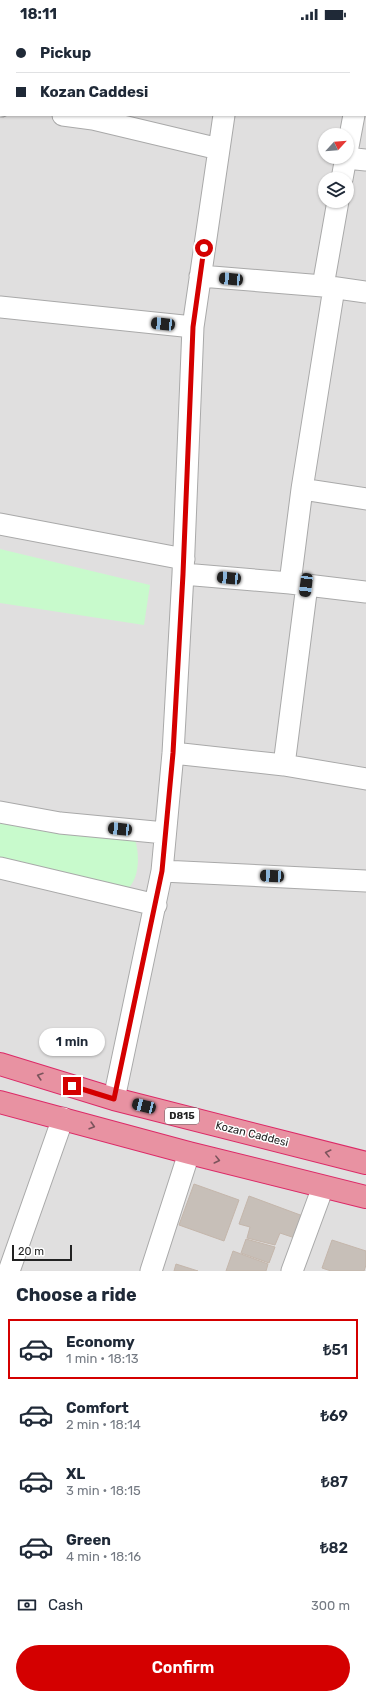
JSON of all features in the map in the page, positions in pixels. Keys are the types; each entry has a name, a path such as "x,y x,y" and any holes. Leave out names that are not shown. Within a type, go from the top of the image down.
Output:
{"highway":[{"name":"Kozan Caddesi","path":"0,1064 114,1099 366,1163"},
{"path":"0,1102 189,1153 366,1198"}],"street":[{"path":"78,116 93,117 218,149"},
{"path":"114,1099 162,871 173,753 183,566 193,327 224,116"},
{"path":"353,128 354,116"},
{"path":"284,765 298,584 302,489 337,208"},
{"path":"200,276 328,287 366,292"},
{"path":"0,307 193,327"},
{"path":"302,489 366,499"},
{"path":"0,524 183,566 298,584 366,592"},
{"path":"173,753 284,765 366,779"},
{"path":"0,812 60,823 165,833"},
{"path":"0,868 156,905"},
{"path":"162,871 366,881"},
{"path":"9,1271 63,1118"},
{"path":"151,1271 189,1153"},
{"path":"292,1271 323,1187"}],"shaded area":[{"path":"0,116 366,116 366,1271 0,1271"}],"green space":[{"path":"0,549 150,585 144,625 0,603"},
{"path":"0,819 135,840 138,860 136,875 133,882 124,891 0,858"}],"building":[{"path":"194,1184 239,1200 224,1241 179,1225"},
{"path":"249,1196 303,1216 295,1238 280,1233 275,1245 247,1238 250,1227 239,1224"},
{"path":"246,1239 275,1247 269,1263 241,1253"},
{"path":"332,1240 366,1251 366,1265 364,1271 331,1271 322,1268"},
{"path":"233,1251 268,1264 266,1271 226,1271"},
{"path":"176,1264 198,1271 174,1271"}],"route":[{"path":"72,1086 114,1099 162,871 173,753 183,574 193,327 204,248"}]}
